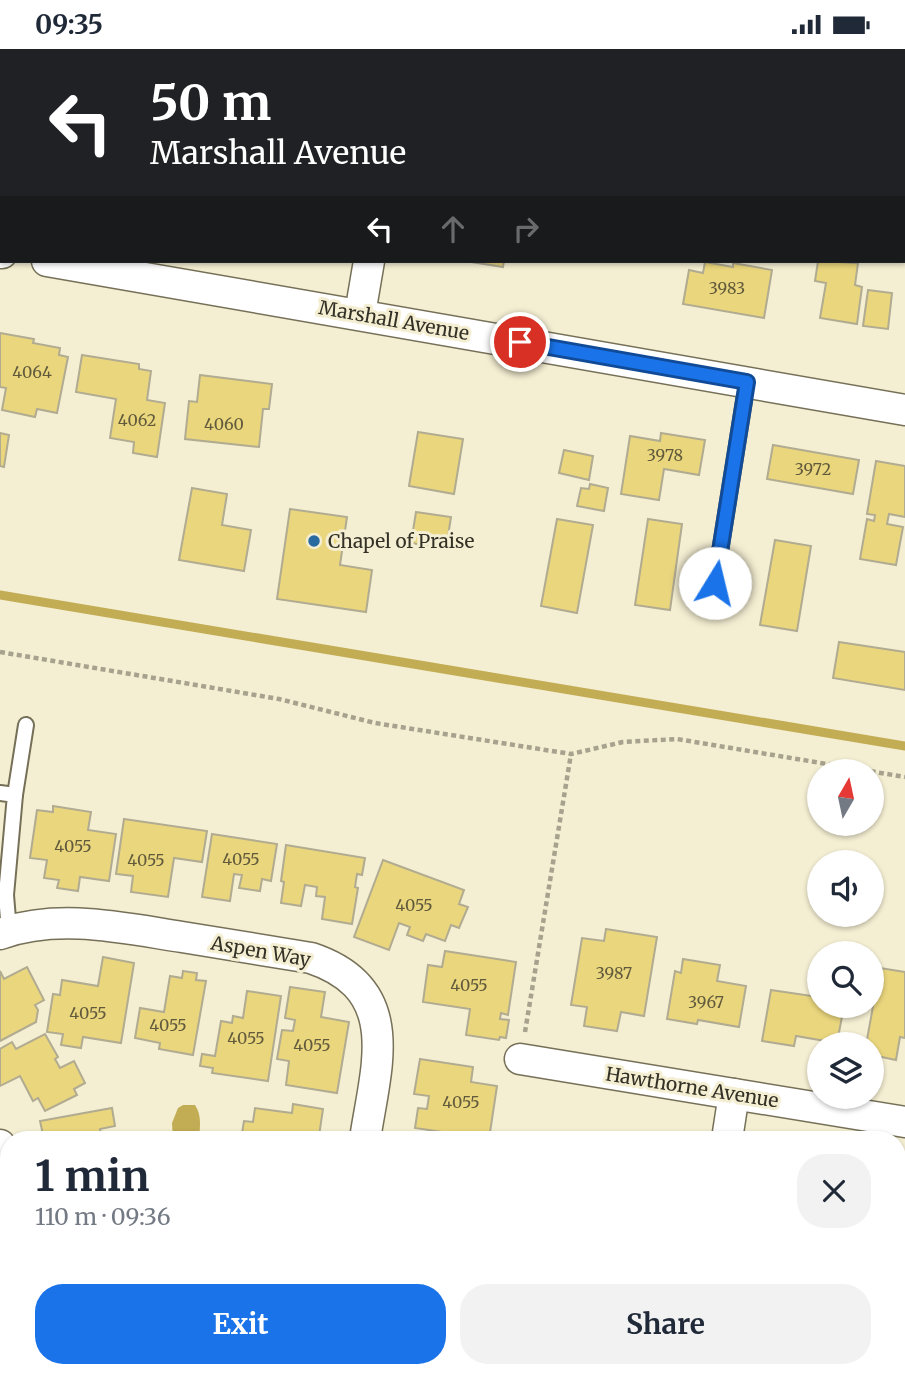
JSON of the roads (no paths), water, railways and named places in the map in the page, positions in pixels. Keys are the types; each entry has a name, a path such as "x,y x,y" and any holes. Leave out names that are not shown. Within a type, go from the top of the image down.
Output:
{"street":[{"path":"360,314 369,263"},
{"name":"Marshall Avenue","path":"90,264 905,409"},
{"name":"Aspen Way","path":"4,933 34,926 63,924 110,926 311,958 342,971 367,998 377,1027 379,1049 366,1131"},
{"name":"Hawthorne Avenue","path":"520,1059 905,1122"},
{"path":"728,1131 734,1094"}],"lane":[{"path":"715,583 747,382"},
{"path":"4,933 15,795 26,726"},
{"path":"0,793 15,795"}],"waterway":[{"path":"0,595 905,746"}],"place":[{"name":"Chapel of Praise","path":"314,541"}]}
